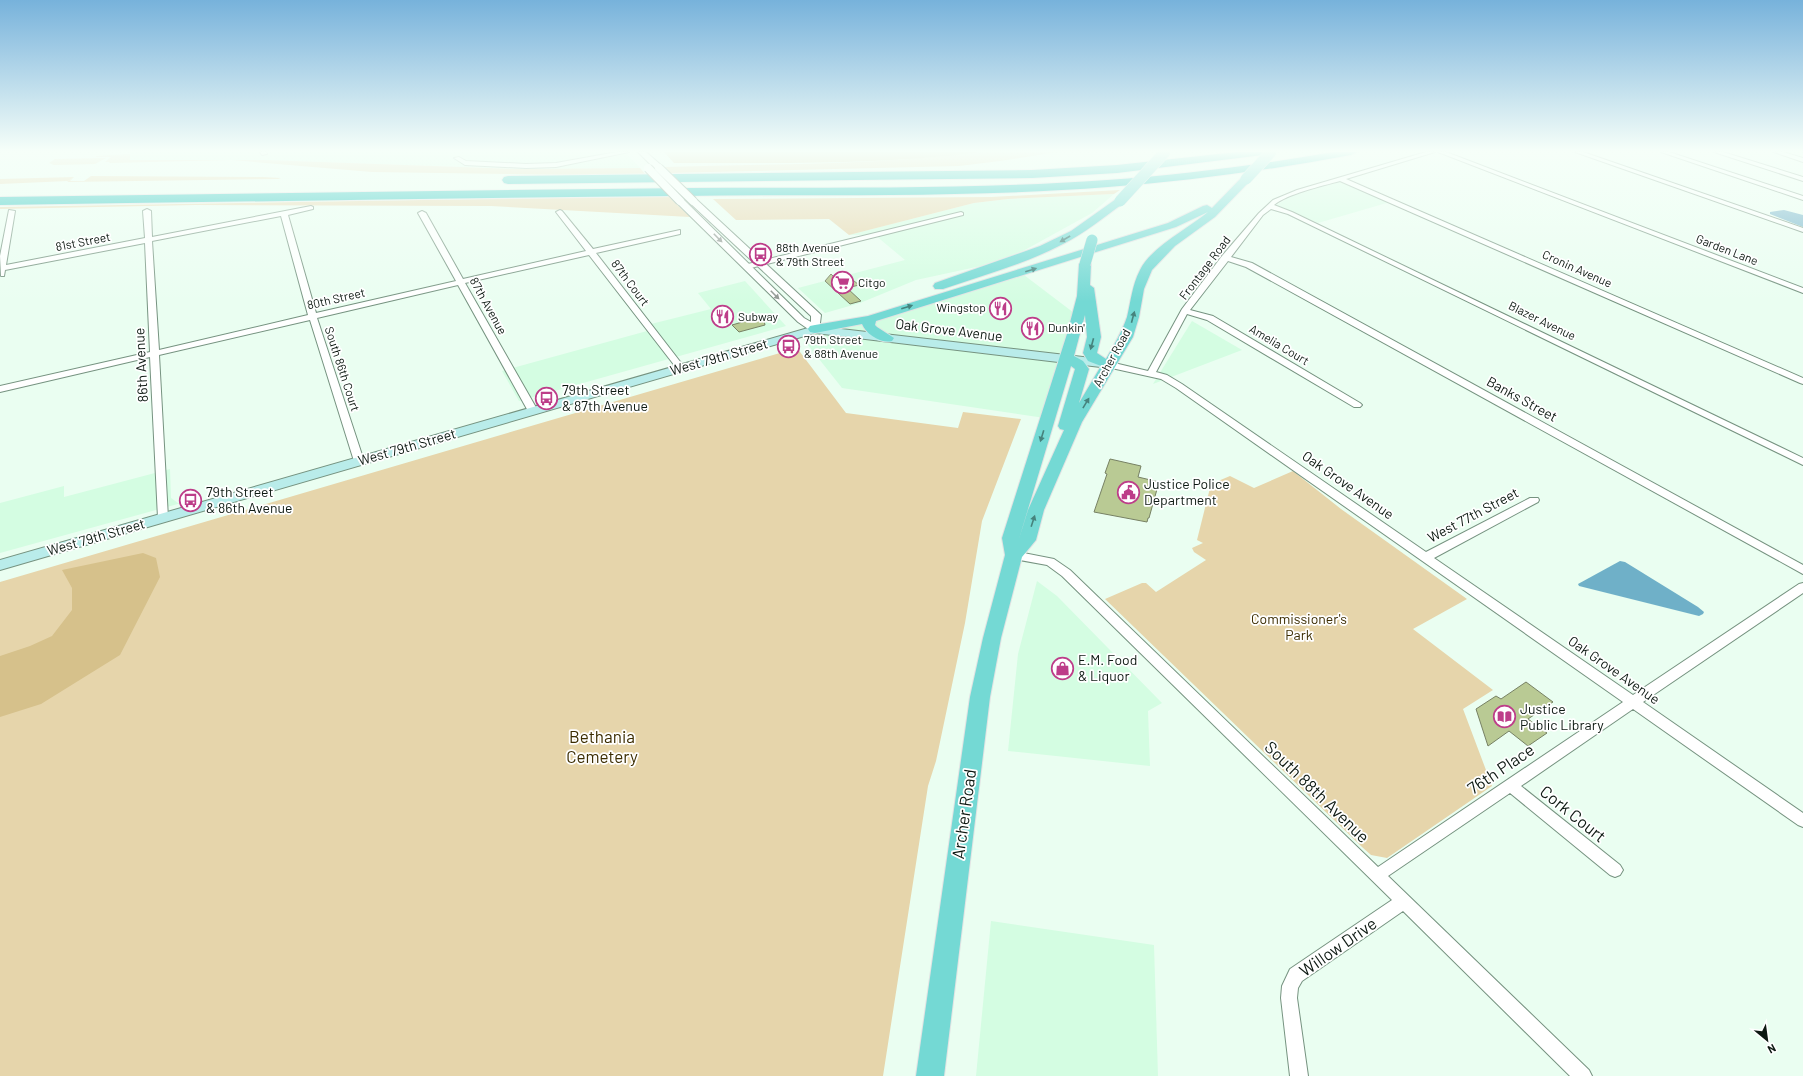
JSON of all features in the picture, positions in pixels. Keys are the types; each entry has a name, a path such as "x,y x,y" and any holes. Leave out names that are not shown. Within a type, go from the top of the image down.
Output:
{"main road":[{"path":"815,329 1037,252 1079,231 1118,202"},
{"name":"Archer Road","path":"1014,555 1010,538 1067,358 1079,312 1085,271 1092,240 1119,202"},
{"path":"815,329 870,319 1172,225 1197,214 1216,202"},
{"name":"Archer Road","path":"930,1076 980,696 992,638 1014,555 1027,540 1036,510 1059,456 1082,410 1126,337 1133,317 1138,289 1146,269 1154,259 1171,244 1211,215 1222,202"},
{"path":"1085,271 1090,292 1094,337 1090,353 1092,358 1110,364"},
{"path":"870,319 868,325 870,328 874,332 887,338"},
{"name":"Oak Grove Avenue","path":"815,329 1110,364"},
{"name":"West 79th Street","path":"0,565 815,329"},
{"path":"1059,456 1066,421 1082,369 1078,364 1067,358"}],"street":[{"path":"681,202 801,320 815,329 816,315 762,263 694,202"},
{"name":"Frontage Road","path":"1151,373 1185,311 1225,258 1269,206 1275,202"},
{"name":"Cronin Avenue","path":"1393,202 1803,381"},
{"name":"Garden Lane","path":"1572,202 1803,291"},
{"path":"1723,202 1803,230"},
{"name":"Blazer Avenue","path":"1269,206 1290,213 1803,462"},
{"name":"81st Street","path":"0,272 148,240 311,208"},
{"path":"0,272 11,211"},
{"name":"86th Avenue","path":"147,211 163,518"},
{"name":"87th Court","path":"560,212 681,368"},
{"name":"87th Avenue","path":"422,213 533,411"},
{"name":"South 86th Court","path":"284,214 313,317 359,461"},
{"path":"747,267 961,214"},
{"name":"80th Street","path":"0,389 677,232"},
{"name":"Banks Street","path":"1225,258 1256,269 1803,570"},
{"name":"Amelia Court","path":"1185,311 1210,318 1357,405"},
{"name":"Oak Grove Avenue","path":"1110,364 1164,377 1179,386 1803,821"},
{"name":"West 77th Street","path":"1426,557 1534,500"},
{"name":"South 88th Avenue","path":"1014,555 1050,562 1066,572 1583,1076"},
{"name":"76th Place","path":"1378,876 1803,587"},
{"name":"Cork Court","path":"1510,785 1615,870"},
{"name":"Willow Drive","path":"1299,1076 1289,998 1290,986 1296,975 1404,901"}],"shaded area":[{"path":"1104,202 1092,213 1023,251 981,266 916,280 860,303 825,313 798,288 905,260 875,235 849,235 974,203"},
{"path":"1281,202 1389,202 1318,223 1276,205"},
{"path":"1024,275 1078,316 1064,356 827,329"},
{"path":"745,281 786,326 519,401 502,371 647,331 643,326 711,309 698,293"},
{"path":"1192,321 1242,350 1153,384"},
{"path":"813,332 1063,360 1045,418 842,388 800,335"},
{"path":"170,469 171,498 178,503 185,502 0,553 0,503 64,486 64,497"},
{"path":"143,553 156,558 160,577 120,655 41,704 0,717 0,656 30,646 52,636 72,610 72,588 62,570"},
{"path":"1037,581 1057,596 1162,703 1148,711 1150,766 1008,751 1018,654"},
{"path":"991,921 1154,945 1158,1076 976,1076"}],"green space":[{"path":"291,202 675,202 690,217 491,206 195,205 0,209 0,207"},
{"path":"717,202 981,202 849,235 829,219 736,220"},
{"name":"Bethania Cemetery","path":"797,348 846,413 958,428 963,412 1021,419 982,521 965,623 936,761 928,786 883,1076 0,1076 0,582"},
{"name":"Commissioner's Park","path":"1293,471 1341,509 1467,599 1413,629 1493,690 1463,709 1492,786 1387,858 1371,855 1362,847 1105,599 1142,583 1146,583 1156,592 1206,560 1194,552 1192,548 1203,543 1197,540 1211,484 1230,476 1254,488"}],"water":[{"path":"1784,210 1803,215 1803,227 1770,214 1770,212"},
{"path":"1620,561 1625,562 1698,607 1704,612 1703,614 1699,616 1579,586 1578,584"}],"building":[{"path":"831,274 836,279 848,276 859,285 847,288 861,301 850,304 825,281"},
{"path":"763,316 765,325 739,332 732,325"},
{"name":"Justice Police Department","path":"1110,459 1141,466 1138,477 1159,482 1147,522 1094,512 1107,474 1105,473"},
{"name":"Justice Public Library","path":"1526,682 1553,702 1528,719 1547,733 1528,746 1509,731 1488,746 1476,709 1496,696 1501,699"}],"place":[{"name":"88th Avenue & 79th Street","path":"760,255"},
{"name":"Citgo","path":"843,283"},
{"name":"Wingstop","path":"1001,308"},
{"name":"Subway","path":"722,317"},
{"name":"Dunkin'","path":"1032,328"},
{"name":"79th Street & 88th Avenue","path":"789,347"},
{"name":"79th Street & 87th Avenue","path":"546,398"},
{"name":"Justice Police Department","path":"1128,492"},
{"name":"79th Street & 86th Avenue","path":"190,500"},
{"name":"E.M. Food & Liquor","path":"1063,668"},
{"name":"Justice Public Library","path":"1505,717"}]}
